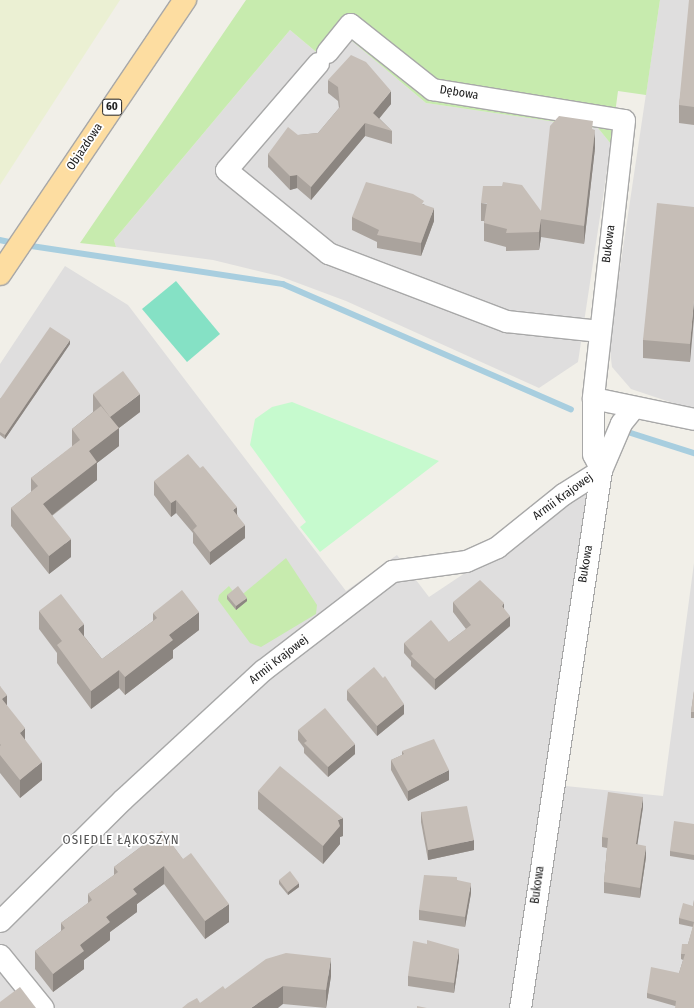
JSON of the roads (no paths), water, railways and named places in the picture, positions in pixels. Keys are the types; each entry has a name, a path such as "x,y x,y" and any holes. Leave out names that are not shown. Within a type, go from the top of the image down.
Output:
{"main road":[{"name":"Objazdowa","path":"0,274 185,0"}],"street":[{"name":"Dębowa","path":"599,331 506,321 328,253 226,170 350,24 432,89 624,120"},
{"name":"Bukowa","path":"520,1008 601,470 593,454 593,398 599,331 624,120"},
{"path":"593,398 634,408 694,419"},
{"path":"601,470 621,423 634,408"},
{"name":"Armii Krajowej","path":"0,921 123,799 263,670 392,571 466,561 497,547 563,494 601,470"},
{"path":"0,955 43,1008"}],"waterway":[{"path":"0,240 14,243"},
{"path":"25,245 283,284 571,409"},
{"path":"628,432 694,453"}],"district":[{"name":"OSIEDLE ŁĄKOSZYN","path":"121,840"}]}
